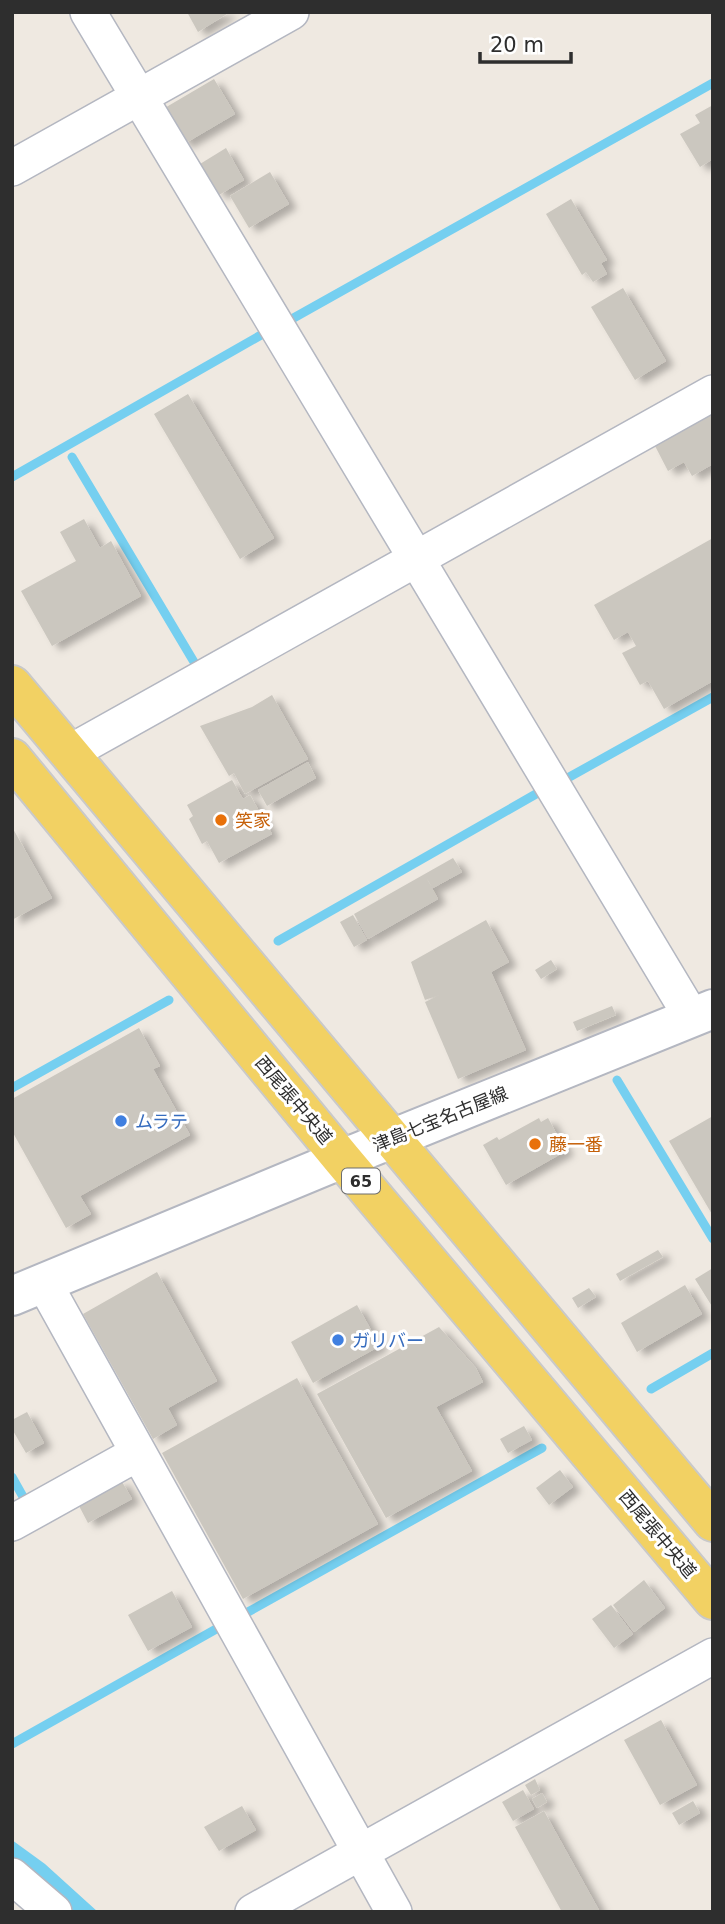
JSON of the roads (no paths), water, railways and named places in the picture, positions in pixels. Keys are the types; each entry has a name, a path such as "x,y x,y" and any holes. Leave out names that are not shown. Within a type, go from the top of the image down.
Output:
{"main road":[{"path":"12,685 713,1522"},
{"name":"西尾張中央道","path":"17,772 713,1600"},
{"name":"津島七宝名古屋線","path":"28,1289 342,1158 702,1013"}],"street":[{"path":"89,12 416,558 702,1013"},
{"path":"12,168 291,12"},
{"path":"69,753 713,393"},
{"path":"28,1289 138,1453 394,1912"},
{"path":"12,1523 138,1453"},
{"path":"253,1912 713,1656"},
{"path":"12,1876 54,1912"}],"water":[{"path":"12,1840 45,1864 98,1912 71,1912 33,1877 12,1862"}],"waterway":[{"path":"290,320 713,83"},
{"path":"12,477 261,335"},
{"path":"72,457 197,667"},
{"path":"564,780 713,697"},
{"path":"278,941 536,794"},
{"path":"12,1088 169,1000"},
{"path":"617,1080 713,1239"},
{"path":"651,1389 713,1353"},
{"path":"248,1612 542,1448"},
{"path":"12,1477 26,1502 21,1504"},
{"path":"12,1744 218,1628"}],"place":[{"name":"笑家","path":"221,820"},
{"name":"ムラテ","path":"121,1121"},
{"name":"藤一番","path":"535,1144"},
{"name":"ガリバー","path":"338,1340"}]}
